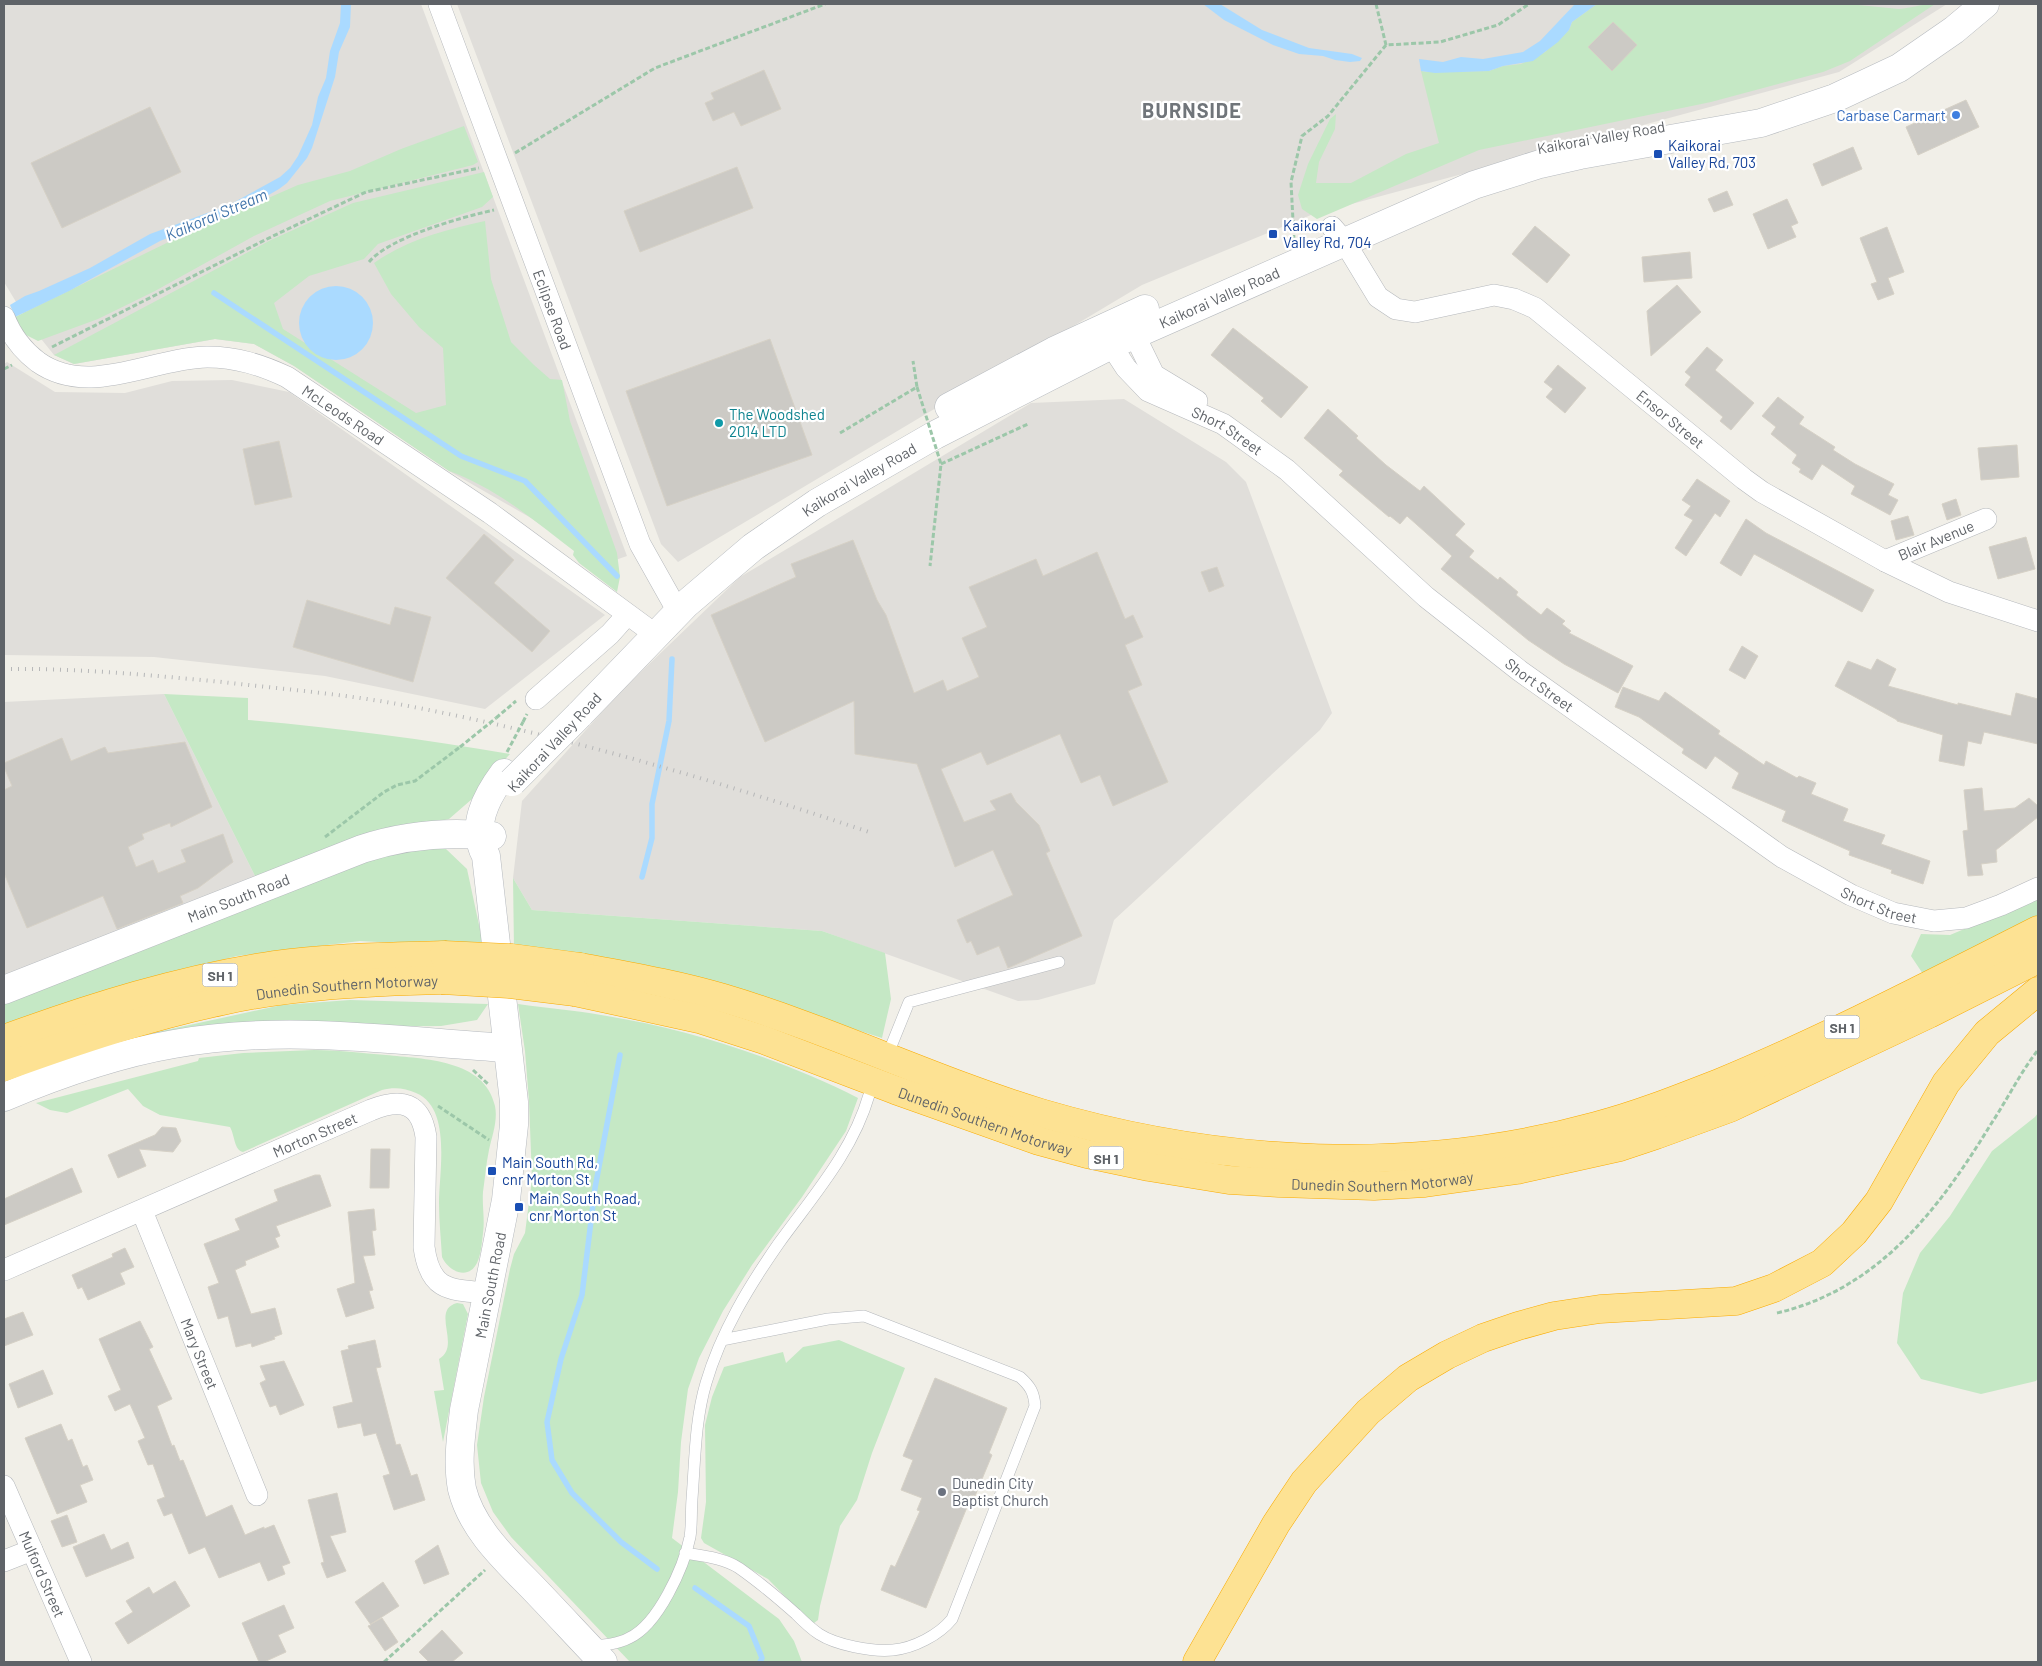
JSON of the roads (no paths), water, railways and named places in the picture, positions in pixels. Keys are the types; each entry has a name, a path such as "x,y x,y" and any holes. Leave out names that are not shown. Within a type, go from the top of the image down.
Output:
{"highway":[{"name":"Dunedin Southern Motorway","path":"4,1039 96,1006 189,980 275,965 346,959 443,968 508,984 578,979 647,979 723,998 992,1096 1039,1112 1117,1133 1202,1150 1252,1155 1309,1159 1420,1156 1558,1136 1641,1113 1746,1072 1807,1044 1901,1000 2038,930"},
{"name":"Dunedin Southern Motorway","path":"578,979 764,1040 895,1090 1039,1141 1087,1154 1149,1167 1229,1180 1279,1184 1374,1186 1425,1183 1517,1170 1579,1157 1638,1141 1730,1108 1929,1014 2038,959"},
{"name":"Dunedin Southern Motorway","path":"4,1067 78,1040 142,1020 224,1000 290,990 366,982 443,968"},
{"path":"1197,1662 1276,1524 1304,1482 1368,1412 1408,1378 1447,1355 1484,1338 1536,1321 1554,1316 1600,1309 1736,1301 1774,1288 1822,1262 1854,1233 1879,1201 1946,1083 1986,1033 2038,991"}],"main road":[{"name":"Kaikorai Valley Road","path":"486,842 480,819 486,803 510,773 575,711 644,626 676,606 712,560 776,514 924,421 1118,331 1338,234 1477,167 1552,143 1689,122 1768,105 1816,89 1872,66 1919,37 1964,4"},
{"name":"Kaikorai Valley Road","path":"1118,331 1294,242 1338,234 1474,185 1540,164 1761,123 1835,98 1899,68 1954,30 1985,4"},
{"name":"Main South Road","path":"4,990 369,846 391,840 424,835 458,833 486,842 514,1102 514,1125 506,1200 464,1410 460,1444 462,1490 473,1516 491,1544 595,1654"},
{"path":"4,1097 68,1072 140,1051 215,1038 301,1034 343,1036 465,1056 507,1048"}],"street":[{"name":"Eclipse Road","path":"439,4 640,544 676,606"},
{"name":"Ensor Street","path":"1338,234 1378,297 1396,309 1415,312 1494,295 1514,299 1535,308 1762,492 1885,561 1949,592 2038,621"},
{"name":"McLeods Road","path":"7,324 32,358 44,366 72,377 107,376 206,357 246,361 267,368 288,378 482,508 644,626"},
{"name":"Short Street","path":"1118,331 1154,374 1215,412 1223,424 1287,470 1426,597 1520,671 1782,857 1851,895 1893,913 1934,921 1966,918 2001,906 2038,888"},
{"name":"Blair Avenue","path":"1885,561 1986,519"},
{"path":"536,699 610,634 644,626"},
{"name":"Morton Street","path":"4,1270 142,1212 381,1106 402,1103 413,1108 423,1122 426,1137 424,1247 426,1262 432,1276 439,1284 447,1288 488,1293"},
{"name":"Mary Street","path":"142,1212 257,1495"},
{"name":"Mulford Street","path":"4,1486 81,1662"},
{"path":"4,1561 32,1550"}],"lane":[{"path":"892,1044 909,1002 1059,962"},
{"path":"595,1654 639,1632 654,1616 679,1571 690,1537 700,1407 713,1362 722,1340 751,1285 779,1243 827,1179 856,1131 869,1095"},
{"path":"685,1552 713,1558 738,1567 809,1627 832,1641 893,1650 922,1640 940,1631 952,1619 1035,1406 1034,1394 1029,1385 1020,1377 864,1316 802,1324 722,1340"}],"water":[{"name":"Kaikorai Stream","path":"341,4 351,4 350,27 339,52 335,77 312,148 307,158 287,183 253,204 160,241 69,291 15,317 10,305 25,296 90,268 150,234 229,205 280,177 290,168 298,156 312,125 318,97 326,78 330,51 340,23"},
{"path":"1203,4 1220,4 1262,30 1309,48 1352,54 1362,58 1360,61 1350,62 1323,56 1299,54 1273,45 1224,20"},
{"path":"1575,4 1597,4 1572,22 1569,30 1558,42 1533,61 1503,66 1489,71 1435,73 1421,71 1419,59 1443,62 1461,57 1483,59 1523,52 1540,41"},
{"path":"336,286 350,289 362,297 370,309 373,323 370,337 362,349 350,357 336,360 322,357 310,349 302,337 299,323 302,309 310,297 322,289"}],"waterway":[{"path":"214,293 461,456 525,481 617,576"},
{"path":"642,877 652,838 652,804 669,721 672,659"},
{"path":"620,1055 595,1188 582,1295 561,1359 547,1422 552,1460 572,1493 621,1542 657,1569"},
{"path":"695,1588 749,1626 762,1658 760,1662"}],"railway":[{"path":"4,669 86,671 167,677 313,692 403,705 522,730 640,761 756,795 872,833"}],"place":[{"name":"Carbase Carmart","path":"1956,115"},
{"name":"Kaikorai Valley Rd, 703","path":"1658,154"},
{"name":"Kaikorai Valley Rd, 704","path":"1273,234"},
{"name":"The Woodshed 2014 LTD","path":"719,423"},
{"name":"Main South Rd, cnr Morton St","path":"492,1171"},
{"name":"Main South Road, cnr Morton St","path":"519,1207"},
{"name":"Dunedin City Baptist Church","path":"942,1492"}],"district":[{"name":"BURNSIDE","path":"1192,110"}]}
